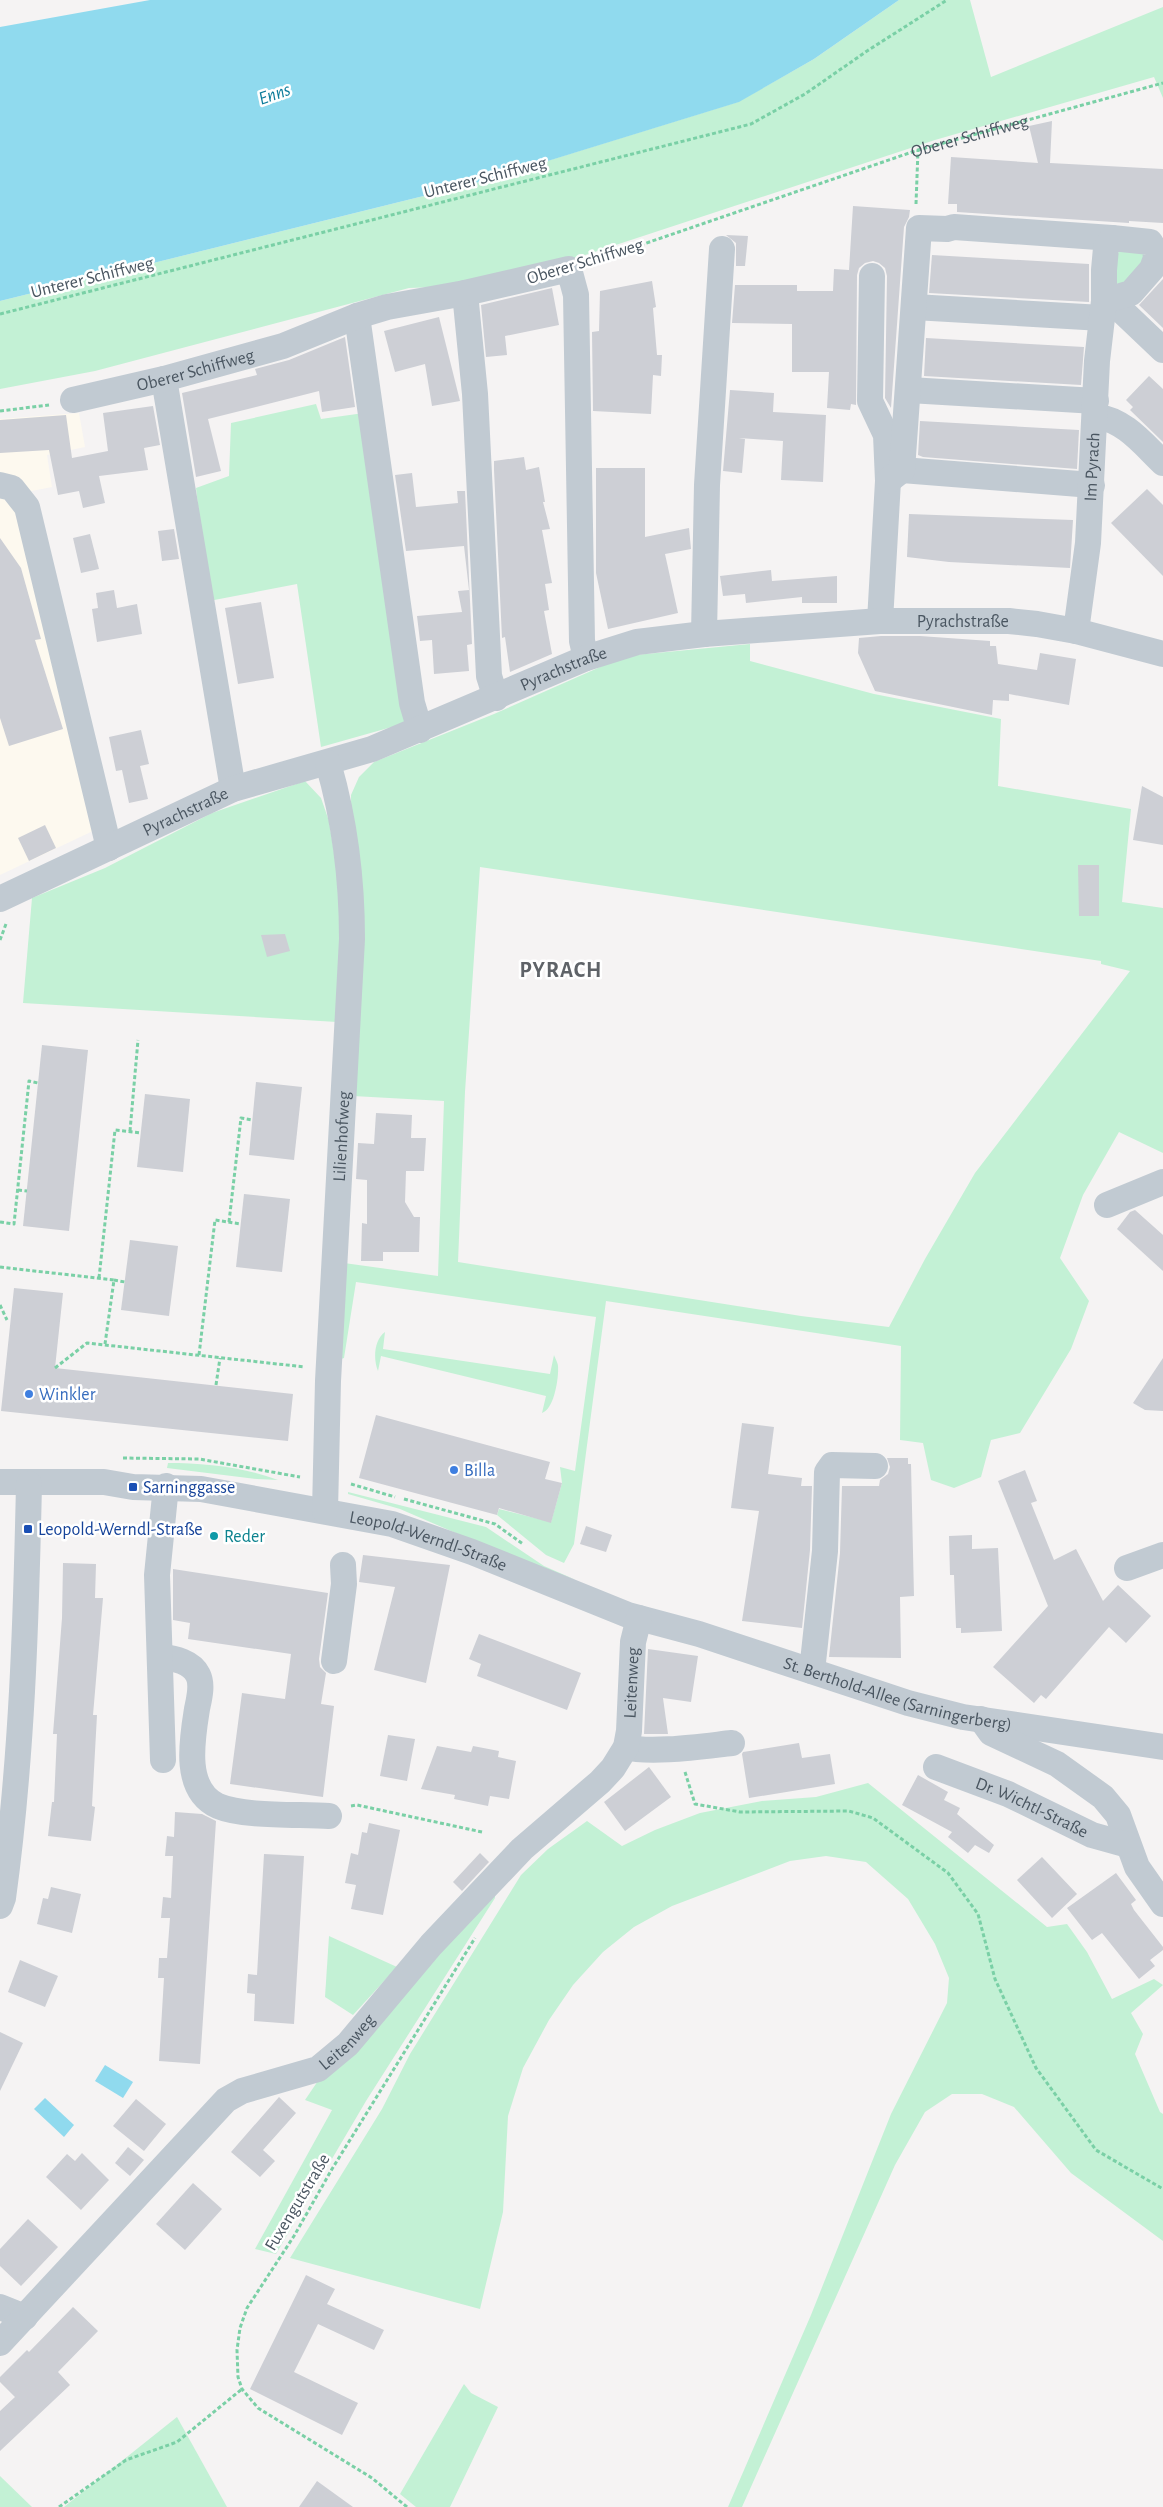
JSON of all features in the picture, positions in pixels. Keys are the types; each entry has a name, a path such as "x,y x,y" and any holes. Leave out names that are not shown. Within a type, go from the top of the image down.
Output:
{"street":[{"path":"880,621 895,475 909,390 919,228 947,230 954,227 1150,242 1155,250 1156,258 1152,269 1131,293 1103,310"},
{"name":"Im Pyrach","path":"1076,631 1088,544 1097,361 1103,310 1106,248 1112,238"},
{"path":"704,634 707,485 722,249"},
{"path":"569,269 576,295 579,533 582,641 586,658"},
{"name":"Oberer Schiffweg","path":"73,400 164,380 283,346 357,316 387,307 466,293 569,269"},
{"path":"872,276 870,401 886,436 895,475"},
{"path":"466,293 475,394 490,676 496,698"},
{"path":"914,307 1122,311 1163,350"},
{"path":"357,316 412,703 420,730"},
{"path":"164,380 233,789"},
{"path":"909,390 1096,409 1110,419 1124,425 1163,463"},
{"path":"895,475 1092,485"},
{"path":"0,485 12,488 27,507 109,848"},
{"name":"Pyrachstraße","path":"0,899 233,789 328,763 420,730 586,658 637,642 704,634 880,621 1009,621 1076,631 1163,654"},
{"name":"Lilienhofweg","path":"325,1511 328,1370 352,930 352,894 347,848 339,801 328,763"},
{"path":"1107,1205 1163,1182"},
{"path":"812,1671 825,1551 827,1472 832,1465 875,1466"},
{"name":"Leopold-Werndl-Straße","path":"0,1482 29,1484 104,1482 133,1487 166,1486 201,1489 392,1524 472,1552 555,1588 639,1618"},
{"path":"0,1906 3,1898 14,1818 10,1745 27,1615 29,1484"},
{"path":"164,1760 162,1657 157,1575 166,1486"},
{"path":"1127,1568 1163,1555"},
{"path":"334,1662 344,1584 343,1565"},
{"name":"St. Berthold-Allee (Sarningerberg)","path":"639,1618 699,1634 908,1703 980,1719 1163,1748"},
{"name":"Leitenweg","path":"0,2343 226,2100 242,2091 318,2069 348,2044 431,1945 522,1849 600,1782 613,1768 626,1747 629,1730 633,1642 639,1618"},
{"path":"162,1657 182,1662 198,1674 200,1690 192,1768 205,1798 218,1806 236,1811 329,1816"},
{"name":"Dr. Wichtl-Straße","path":"980,1719 991,1733 1057,1764 1103,1797 1118,1815 1137,1867 1163,1904"},
{"path":"626,1747 634,1749 678,1748 732,1743"},
{"name":"Dr. Wichtl-Straße","path":"936,1767 1008,1794 1092,1834 1128,1845"},
{"path":"0,2307 25,2317"}],"path":[{"name":"Unterer Schiffweg","path":"0,314 751,124 805,94 867,51 947,0"},
{"name":"Oberer Schiffweg","path":"569,269 918,150 1163,84"},
{"path":"918,150 916,222 919,228"},
{"path":"0,410 73,400"},
{"path":"130,1131 138,1040"},
{"path":"0,1222 14,1224 29,1081 38,1083"},
{"path":"229,1222 241,1118 252,1120"},
{"path":"99,1278 115,1130 141,1133"},
{"path":"18,1190 27,1191"},
{"path":"199,1355 215,1220 241,1224"},
{"path":"0,1267 125,1282"},
{"path":"105,1344 114,1280"},
{"path":"0,1305 7,1320"},
{"path":"55,1368 87,1343 328,1370"},
{"path":"216,1386 220,1358"},
{"path":"678,1748 695,1804 740,1812 848,1811 873,1818 948,1873 978,1914 995,1979 1036,2068 1096,2150 1163,2189"},
{"path":"329,1816 338,1808 357,1805 482,1832"},
{"name":"Fuxengutstraße","path":"407,2507 372,2478 258,2408 242,2389 238,2377 237,2350 240,2328 247,2308 294,2236 353,2135 476,1936"},
{"path":"59,2507 126,2460 177,2442 242,2389"}],"shaded area":[{"path":"79,413 85,447 47,455 52,487 11,495 95,830 0,875 0,419"}],"green space":[{"path":"899,0 970,0 991,77 1163,7 1163,98 1154,77 935,140 564,262 465,286 409,288 95,371 0,389 0,301 476,183 738,102 814,59"},
{"path":"1130,245 1149,258 1120,286 1113,280 1119,249"},
{"path":"316,404 321,419 364,413 406,723 321,747 297,584 209,601 196,488 229,476 231,423"},
{"path":"750,644 750,661 874,694 1001,719 998,786 1131,809 1122,902 1163,908 1163,1153 1119,1132 1083,1195 1060,1258 1089,1301 1071,1349 1020,1433 991,1440 981,1477 954,1488 931,1480 923,1443 900,1440 901,1346 606,1301 574,1544 564,1563 546,1555 497,1515 499,1509 551,1522 562,1483 560,1467 575,1471 596,1317 356,1282 344,1358 335,1361 344,1263 438,1276 444,1101 353,1096 351,795 359,777 374,762 494,714 625,656","holes":["480,867 1101,961 1101,964 1130,971 975,1173 925,1259 889,1327 801,1316 458,1262 465,1092"]},
{"path":"305,781 321,798 329,821 344,914 337,1022 23,1003 32,898 105,868 212,813"},
{"path":"385,1332 383,1349 550,1374 554,1355 558,1371 553,1400 546,1411 542,1413 546,1396 381,1356 378,1371 375,1361 376,1350 381,1335"},
{"path":"168,1463 224,1467 252,1472 278,1480 167,1468"},
{"path":"348,1492 486,1527 544,1566 576,1580 509,1556 400,1509 348,1494"},
{"path":"868,1783 1047,1927 1067,1924 1087,1952 1112,1999 1154,1979 1163,1985 1131,2013 1143,2034 1135,2054 1160,2112 1163,2114 1163,2241 1071,2173 1014,2107 982,2094 952,2094 925,2112 895,2165 742,2507 728,2507 811,2315 891,2114 947,2003 949,1978 935,1944 908,1899 866,1862 826,1856 790,1861 672,1906 634,1927 603,1952 573,1985 549,2020 523,2068 508,2116 503,2212 480,2309 290,2258 382,2109 410,2054 521,1875 548,1849 587,1821 622,1846 655,1830 700,1813 762,1801 816,1797"},
{"path":"495,1887 495,1898 366,2101 276,2254 255,2249 332,2110 305,2100 324,2072"},
{"path":"329,1936 397,1967 353,2015 325,1997"},
{"path":"464,2384 471,2393 498,2407 450,2507 416,2507 400,2494"},
{"path":"177,2417 227,2507 64,2507"},
{"path":"0,2476 32,2507 0,2507"}],"water":[{"name":"Enns","path":"150,0 899,0 814,59 739,102 476,183 0,301 0,27"},
{"path":"105,2065 133,2082 123,2098 95,2081"},
{"path":"45,2098 74,2125 64,2137 34,2109"}],"building":[{"path":"1052,121 1050,163 1163,169 1163,223 1129,221 1129,223 957,212 957,204 948,204 951,157 1038,163 1029,126"},
{"path":"853,206 910,210 904,227 891,408 885,398 887,276 885,268 879,263 873,261 865,263 859,268 857,275 856,405 851,404 850,410 827,408 829,372 792,372 792,324 732,323 735,285 797,285 797,291 833,291 834,269 849,270"},
{"path":"726,235 748,236 745,266 736,266 736,243"},
{"path":"932,255 1089,264 1089,302 929,293"},
{"path":"1163,279 1163,328 1139,305"},
{"path":"652,281 656,307 653,308 657,355 662,355 661,376 653,375 651,414 593,411 592,332 599,331 600,291"},
{"path":"552,288 559,325 505,336 507,355 486,357 481,305"},
{"path":"439,317 460,401 432,406 425,364 395,372 384,331"},
{"path":"345,337 355,407 322,412 319,391 208,419 221,471 196,477 182,393 257,375 255,369 289,360"},
{"path":"926,338 1084,347 1081,385 924,376"},
{"path":"1149,376 1163,389 1163,442 1130,410 1133,407 1126,400"},
{"path":"730,390 774,393 773,412 826,415 823,482 781,480 783,441 739,438 745,439 742,473 723,471"},
{"path":"153,406 160,445 144,448 148,470 99,476 105,503 83,508 79,491 58,495 49,450 0,453 0,420 66,415 72,458 108,451 103,413"},
{"path":"920,421 1079,430 1077,469 923,457 918,455"},
{"path":"524,457 526,470 539,467 545,502 543,502 550,529 542,530 552,583 545,584 549,610 544,611 552,654 510,672 505,637 502,638 494,461"},
{"path":"596,468 645,468 645,537 689,528 691,549 665,554 678,613 608,629 596,573"},
{"path":"412,473 416,507 458,503 457,491 465,491 472,644 467,645 469,671 434,674 432,640 420,641 417,616 462,612 458,591 469,590 464,546 406,551 395,475"},
{"path":"1147,489 1163,505 1163,576 1111,523"},
{"path":"909,514 1073,520 1070,568 949,562 907,557"},
{"path":"174,529 179,559 162,561 158,531"},
{"path":"90,534 99,569 81,573 73,538"},
{"path":"0,538 21,568 41,639 35,640 63,729 9,746 0,718"},
{"path":"771,570 772,581 837,576 837,603 802,603 802,597 746,603 745,594 723,596 720,576"},
{"path":"114,590 117,608 137,604 142,634 97,642 92,609 98,608 96,593"},
{"path":"261,602 274,678 238,684 225,608"},
{"path":"920,636 990,641 990,646 996,646 998,664 1037,670 1040,653 1076,659 1069,705 1009,694 1009,701 993,700 992,715 875,691 858,653 859,638"},
{"path":"141,730 149,764 140,766 148,799 129,803 122,770 116,771 109,737"},
{"path":"1142,786 1163,797 1163,845 1133,840"},
{"path":"45,825 56,848 29,861 18,838"},
{"path":"1078,865 1099,865 1099,916 1079,916"},
{"path":"285,934 290,951 267,957 261,935"},
{"path":"42,1045 88,1050 69,1231 23,1226"},
{"path":"256,1082 302,1087 294,1160 249,1155"},
{"path":"145,1094 190,1099 183,1172 137,1167"},
{"path":"376,1113 412,1115 411,1138 426,1138 424,1171 406,1171 405,1202 414,1217 420,1217 419,1252 383,1252 383,1261 361,1261 362,1223 367,1224 367,1180 356,1179 358,1143 374,1144"},
{"path":"244,1194 290,1199 282,1272 236,1267"},
{"path":"1135,1210 1163,1235 1163,1271 1117,1229 1130,1212"},
{"path":"130,1240 178,1246 169,1316 121,1310"},
{"path":"14,1288 63,1293 55,1368 293,1394 288,1441 1,1411"},
{"path":"1163,1358 1163,1411 1145,1410 1133,1403"},
{"name":"Billa","path":"376,1415 550,1462 545,1479 562,1483 551,1523 499,1508 497,1515 359,1478"},
{"path":"742,1423 774,1427 768,1474 802,1478 801,1486 812,1486 810,1550 802,1628 742,1621 759,1511 731,1508"},
{"path":"887,1458 908,1458 908,1464 911,1464 914,1596 900,1597 901,1658 829,1657 840,1553 842,1486 879,1486 880,1480 888,1474 890,1467"},
{"path":"1025,1470 1037,1501 1031,1503 1054,1560 1076,1549 1103,1601 1118,1585 1151,1616 1126,1643 1109,1627 1046,1699 1041,1695 1034,1703 993,1667 1048,1606 998,1481"},
{"path":"586,1526 612,1535 606,1552 580,1544"},
{"path":"972,1535 972,1549 998,1548 1002,1631 961,1633 961,1628 956,1628 954,1575 950,1575 949,1536"},
{"path":"363,1555 450,1565 426,1683 374,1670 395,1587 359,1582"},
{"path":"63,1563 96,1564 95,1598 103,1598 93,1715 97,1715 92,1806 95,1807 91,1841 48,1836 52,1802 54,1802 57,1734 53,1734 62,1618"},
{"path":"173,1569 328,1593 319,1659 320,1667 326,1673 321,1704 334,1706 323,1797 230,1784 242,1693 285,1699 291,1654 188,1639 190,1623 173,1620"},
{"path":"479,1634 581,1673 567,1710 477,1676 481,1664 469,1659"},
{"path":"648,1649 698,1656 691,1702 663,1698 668,1734 644,1734"},
{"path":"388,1735 415,1739 407,1781 380,1776"},
{"path":"799,1743 802,1758 830,1754 835,1784 749,1798 743,1752"},
{"path":"437,1746 471,1752 473,1746 499,1751 498,1757 516,1761 509,1799 490,1796 488,1806 454,1799 455,1795 421,1789"},
{"path":"649,1767 671,1797 625,1831 604,1802"},
{"path":"918,1775 948,1792 944,1800 960,1808 957,1814 994,1845 989,1853 975,1845 968,1853 948,1837 952,1832 902,1805"},
{"path":"175,1812 202,1814 216,1821 200,2064 159,2061 164,1978 158,1978 159,1958 167,1958 170,1918 161,1918 163,1897 171,1898 173,1856 165,1856 167,1836 174,1837"},
{"path":"369,1823 400,1830 383,1915 351,1909 356,1885 345,1883 351,1853 358,1855 362,1832 367,1833"},
{"path":"480,1853 489,1862 462,1891 453,1882"},
{"path":"264,1854 304,1856 294,2024 254,2021 255,1994 247,1993 248,1974 257,1975"},
{"path":"1042,1857 1077,1894 1052,1918 1017,1880"},
{"path":"1116,1873 1136,1900 1131,1904 1134,1910 1163,1947 1163,1950 1150,1960 1155,1966 1139,1979 1102,1933 1092,1940 1067,1908"},
{"path":"51,1887 81,1894 72,1933 37,1924 43,1898 48,1899"},
{"path":"20,1960 58,1976 45,2007 8,1992"},
{"path":"0,2032 23,2043 0,2091"},
{"path":"279,2097 296,2113 263,2150 275,2161 260,2177 231,2152"},
{"path":"136,2099 166,2124 144,2151 113,2126"},
{"path":"128,2147 144,2160 130,2176 115,2163"},
{"path":"82,2153 109,2180 81,2210 46,2177 67,2154 75,2161"},
{"path":"193,2183 222,2209 185,2250 156,2224"},
{"path":"28,2219 58,2247 21,2286 0,2266 0,2249"},
{"path":"306,2275 335,2289 327,2304 384,2330 374,2350 318,2324 294,2372 358,2403 342,2435 250,2389"},
{"path":"73,2307 98,2331 58,2372 70,2385 0,2451 0,2411 15,2397 0,2382 0,2377 27,2350 29,2352"},
{"path":"317,2481 353,2507 299,2507"}],"place":[{"name":"Winkler","path":"29,1394"},
{"name":"Billa","path":"454,1470"},
{"name":"Sarninggasse","path":"133,1487"},
{"name":"Leopold-Werndl-Straße","path":"28,1529"},
{"name":"Reder","path":"214,1536"}],"district":[{"name":"PYRACH","path":"561,969"}]}
